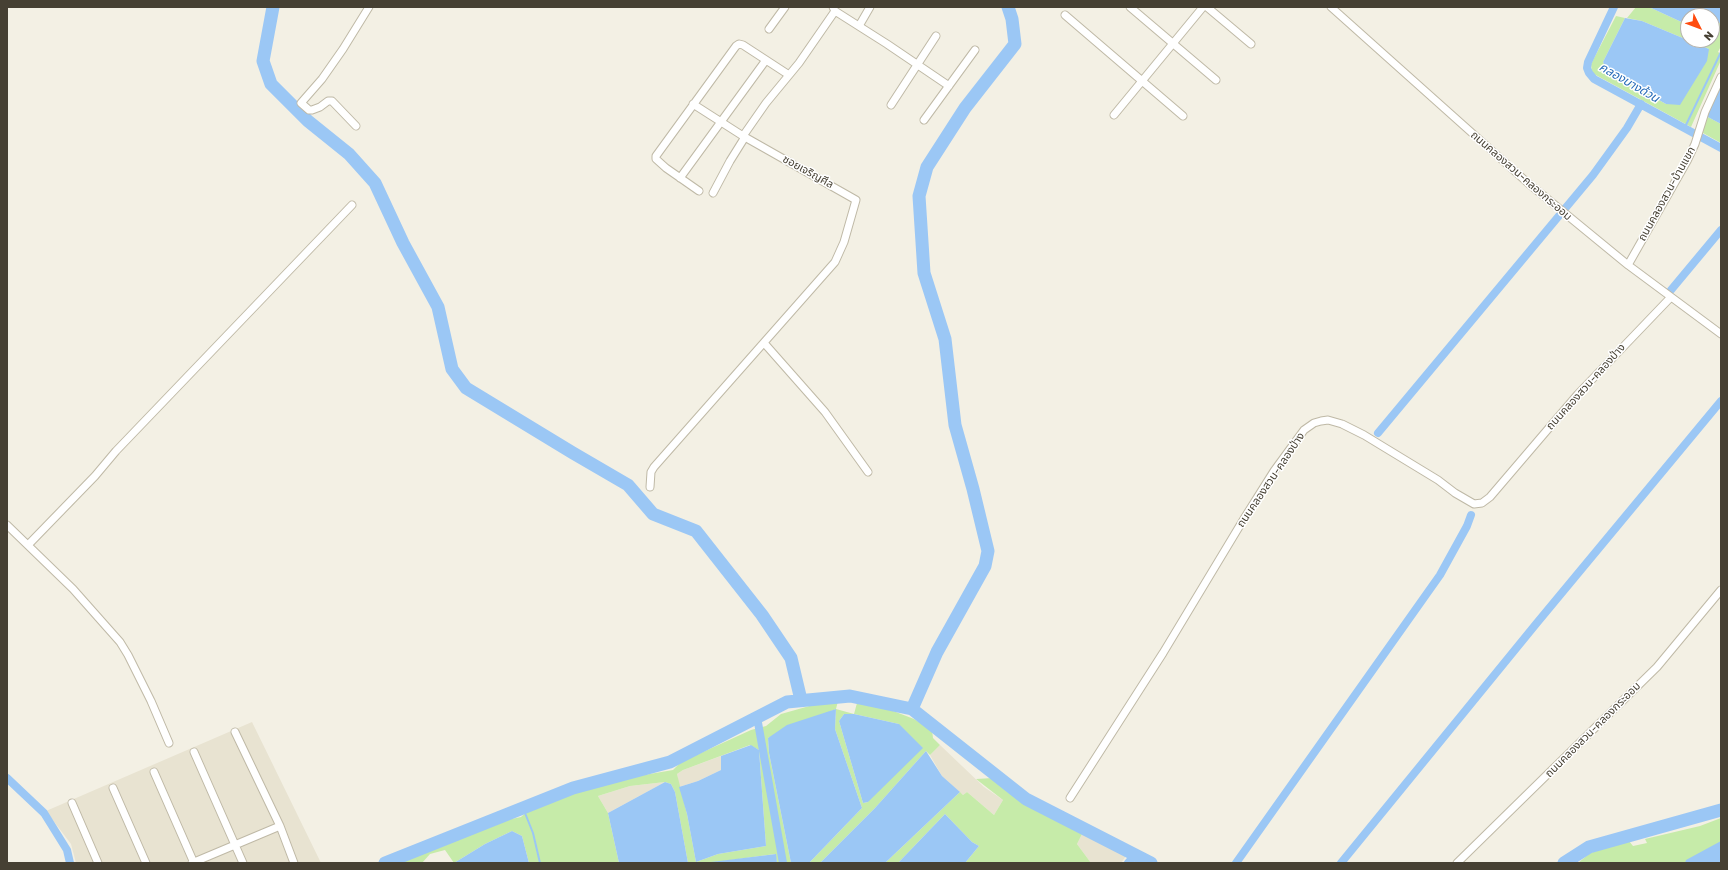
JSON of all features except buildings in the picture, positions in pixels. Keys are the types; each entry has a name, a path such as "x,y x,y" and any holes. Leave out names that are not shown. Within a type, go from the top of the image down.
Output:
{"street":[{"path":"356,126 332,101 328,101 320,107 312,110 309,110 301,103 322,79 343,50 369,7"},
{"path":"768,30 785,7"},
{"path":"859,26 870,7"},
{"path":"1130,7 1216,80"},
{"path":"1114,115 1203,7"},
{"path":"1207,7 1251,44"},
{"name":"ถนนคลองสวน-คลองกระออม","path":"1331,7 1528,183 1628,265 1721,334"},
{"path":"713,193 744,137 766,103 799,63 834,9 949,86"},
{"path":"1065,15 1183,116"},
{"path":"891,105 936,36"},
{"path":"699,191 656,159 656,156 737,45 744,45 789,75"},
{"path":"924,120 975,50"},
{"path":"680,178 766,60"},
{"name":"ถนนคลองสวน-บ้านแขก","path":"1628,265 1687,161 1721,77"},
{"path":"693,104 720,123 744,137"},
{"name":"ซอยเจริญศีล","path":"650,487 651,472 654,467 765,344 835,262 844,242 856,200 744,137"},
{"path":"28,545 352,205"},
{"name":"ถนนคลองสวน-คลองป่าง","path":"1070,798 1163,653 1249,510 1274,471 1304,430 1314,423 1321,421 1328,420 1342,424 1376,442 1474,504 1482,503 1490,497 1578,394 1671,297"},
{"path":"765,344 828,416 868,472"},
{"path":"7,525 73,589 120,642 151,701 169,743"},
{"name":"ถนนคลองสวน-คลองกระออม","path":"1457,863 1657,667 1721,590"},
{"path":"235,732 280,826 294,863"},
{"path":"194,752 242,863"},
{"path":"154,772 194,863 280,826"},
{"path":"113,788 146,863"},
{"path":"72,803 98,863"}],"shaded area":[{"path":"252,722 321,863 76,863 71,844 46,811"},
{"path":"940,745 984,787 1003,800 994,815 967,792 963,795 942,776 930,755"},
{"path":"721,756 721,770 698,781 679,787 677,774 683,770"},
{"path":"665,782 608,813 598,796 630,786"},
{"path":"1083,832 1126,856 1121,863 1091,863 1077,844"}],"green space":[{"path":"1636,7 1649,7 1680,21 1680,37 1642,21 1627,18"},
{"path":"1616,16 1625,18 1603,62 1608,71 1666,104 1709,49 1707,48 1720,48 1718,52 1721,54 1721,60 1691,127 1592,73 1591,64"},
{"path":"1720,23 1721,23 1720,48"},
{"path":"1706,116 1721,124 1721,143 1703,133"},
{"path":"838,701 836,709 768,738 769,753 791,863 777,863 775,854 709,863 688,863 675,792 671,784 665,782 630,786 598,796 608,813 619,863 529,863 522,836 512,831 485,844 454,863 445,850 430,854 422,863 400,863 403,858 497,822 521,817 530,809 592,787 638,776 673,770 681,762 751,730 766,726 781,714 813,705","holes":["750,745 759,750 766,846 718,854 696,862 687,814 677,774 683,770"]},
{"path":"857,703 888,709 914,719 932,730 933,738 940,745 930,755 926,751 875,808 820,863 809,863 862,808 835,729 836,709 854,714","holes":["844,714 854,714 899,724 868,802 863,803 839,721"]},
{"path":"993,778 1015,795 1083,832 1077,844 1091,863 965,863 979,846 972,842 945,814 898,863 885,863 960,792 963,795 967,792 994,815 1003,800 976,779"},
{"path":"1721,818 1721,863 1578,863 1590,853 1629,841 1633,846 1647,843 1645,839 1700,826"}],"water":[{"path":"1649,7 1721,7 1721,23 1720,8 1680,8 1680,21"},
{"path":"1625,18 1642,21 1680,37 1680,48 1709,49 1707,61 1680,105 1666,104 1608,71 1603,62"},
{"path":"1721,82 1721,124 1706,116"},
{"path":"836,709 835,729 862,808 809,863 791,863 769,753 768,738 787,725"},
{"path":"844,714 854,714 899,724 923,748 868,802 863,803 839,721"},
{"path":"751,745 759,750 766,846 718,854 696,862 687,814 679,787 698,781 721,770 721,756"},
{"path":"926,751 942,776 960,792 885,863 820,863 875,808"},
{"path":"665,782 671,784 675,792 688,863 619,863 608,813"},
{"path":"945,814 972,842 979,846 965,863 898,863"},
{"path":"512,831 522,836 529,863 454,863 485,844"},
{"path":"1721,841 1721,863 1685,863 1686,860"},
{"path":"776,854 777,863 709,863 711,862"}],"waterway":[{"path":"273,7 263,61 271,84 308,121 349,154 375,183 403,243 438,307 452,369 466,388 628,485 653,514 696,531 762,615 791,658 801,700"},
{"path":"912,709 937,652 985,566 988,551 955,425 945,339 924,273 919,196 927,167 965,108 1015,44 1012,19 1008,7"},
{"name":"คลองบางด้วน","path":"1614,7 1588,62 1587,68 1589,73 1594,79 1721,148"},
{"path":"1685,127 1721,52"},
{"path":"1378,433 1593,175 1627,128 1641,104"},
{"path":"1671,290 1721,230"},
{"path":"1341,863 1536,624 1721,401"},
{"path":"1236,863 1440,575 1467,526 1471,515"},
{"path":"385,863 573,788 670,762 787,702 850,696 912,709 1026,799 1151,863"},
{"path":"757,717 783,863"},
{"path":"7,778 44,813 67,850 70,863"},
{"path":"523,808 533,833 540,863"},
{"path":"1564,863 1589,847 1721,810"},
{"path":"1128,863 1135,855"}]}
